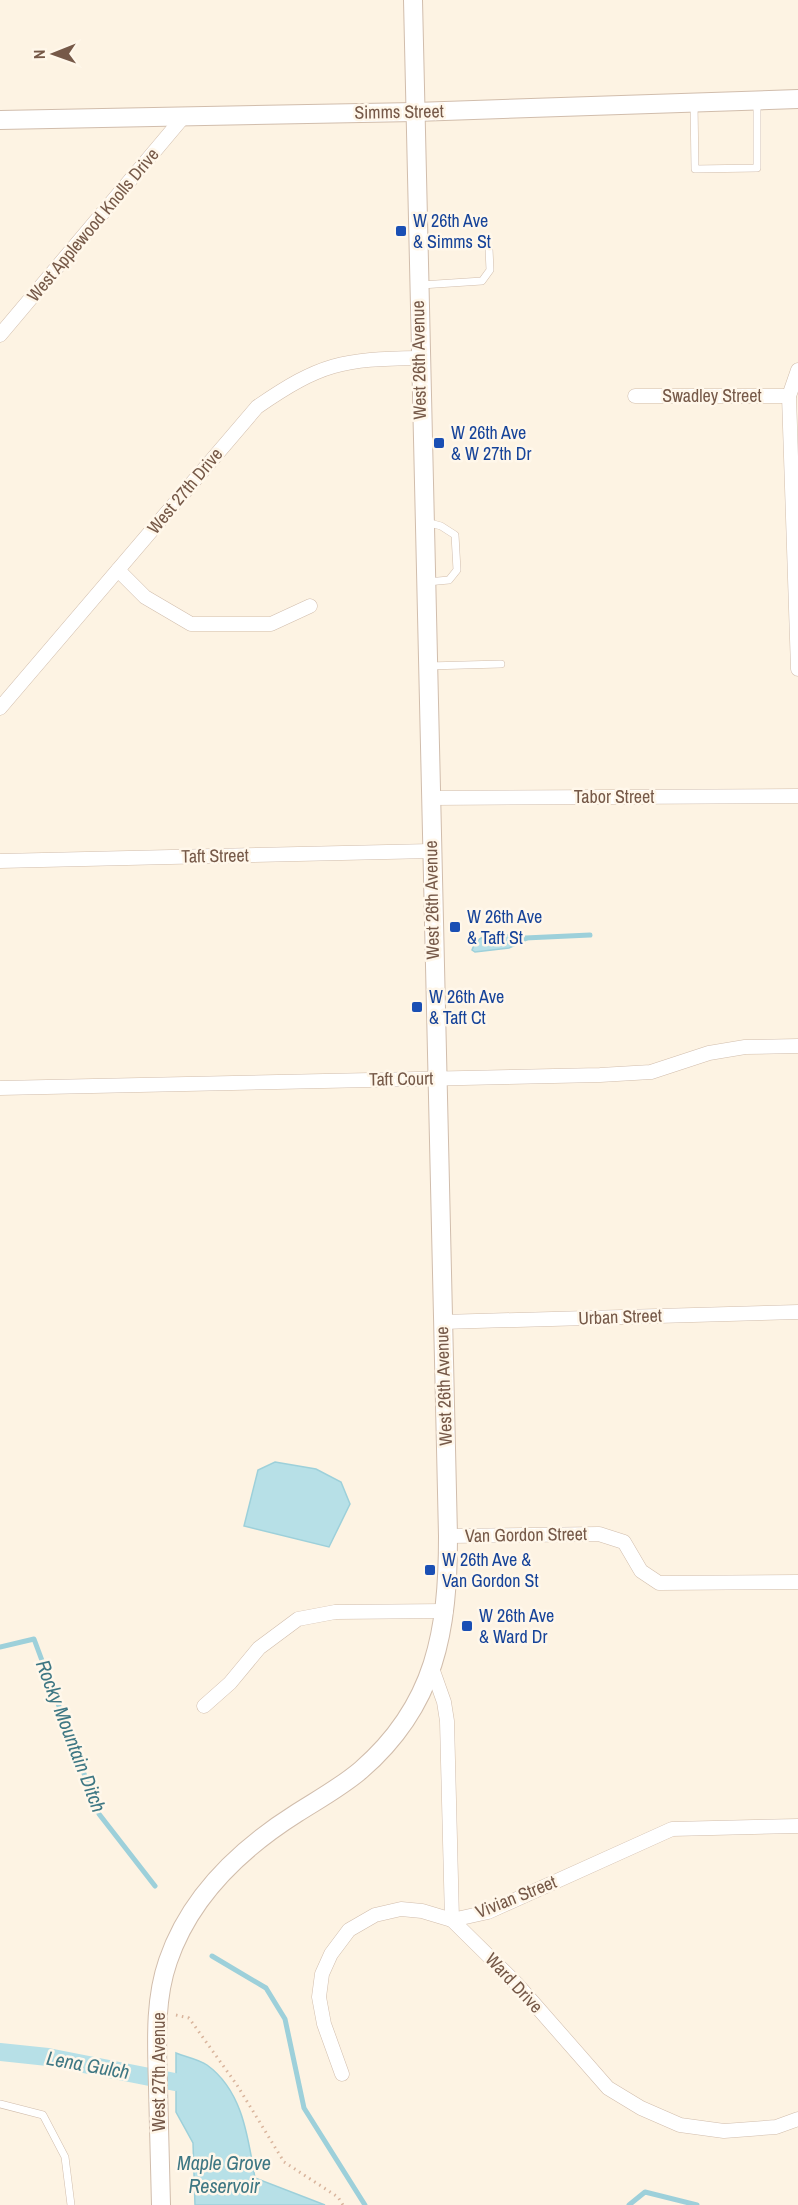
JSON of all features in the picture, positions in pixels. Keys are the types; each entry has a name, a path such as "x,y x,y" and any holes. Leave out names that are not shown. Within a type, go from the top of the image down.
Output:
{"street":[{"name":"West 26th Avenue","path":"298,1812 344,1783 377,1755 412,1711 432,1668 446,1611 448,1536 419,358 413,0"},
{"name":"Simms Street","path":"0,120 415,112 798,99"},
{"name":"West Applewood Knolls Drive","path":"0,335 185,115"},
{"name":"West 27th Drive","path":"0,708 257,407 305,376 327,366 370,359 419,358"},
{"path":"798,370 789,396 798,669"},
{"name":"Swadley Street","path":"636,396 789,396"},
{"path":"118,570 145,597 191,624 271,624 310,606"},
{"name":"Tabor Street","path":"430,798 798,796"},
{"name":"Taft Street","path":"0,861 431,851"},
{"name":"Taft Court","path":"0,1088 651,1072 709,1053 745,1047 798,1046"},
{"name":"Urban Street","path":"442,1322 798,1312"},
{"name":"Van Gordon Street","path":"448,1536 599,1534 624,1542 641,1571 658,1584 798,1582"},
{"path":"204,1706 230,1683 259,1648 298,1619 335,1612 446,1611"},
{"path":"432,1668 444,1702 447,1721 452,1920"},
{"name":"West 27th Avenue","path":"161,2205 156,2033 158,2010 168,1961 199,1900 246,1849 298,1812"},
{"name":"Vivian Street","path":"342,2074 324,2024 319,1997 322,1974 331,1954 349,1930 375,1914 401,1910 422,1911 452,1920 488,1912 672,1829 798,1826"},
{"name":"Ward Drive","path":"452,1920 516,1983 608,2088 641,2108 680,2125 724,2131 776,2127 798,2119"}],"lane":[{"path":"694,103 695,169 757,168 757,101"},
{"path":"418,285 470,284 482,281 490,270 489,249"},
{"path":"423,521 441,525 456,535 457,570 449,580 425,582"},
{"path":"427,666 501,664"},
{"path":"0,2104 43,2115 65,2157 71,2205"}],"path":[{"path":"158,2010 189,2018 237,2085 284,2162 338,2197 343,2205"}],"water":[{"path":"501,934 531,938 509,948 475,952 472,950 480,939"},
{"path":"275,1462 316,1469 341,1482 350,1504 329,1547 244,1526 258,1470"},
{"name":"Maple Grove Reservoir","path":"176,2053 207,2065 229,2088 242,2116 255,2178 325,2205 195,2205 193,2143 176,2112"}],"waterway":[{"path":"525,938 590,935"},
{"name":"Rocky Mountain Ditch","path":"0,1647 34,1639 99,1814 155,1886"},
{"name":"Rocky Mountain Ditch","path":"212,1956 266,1988 285,2019 304,2108 365,2205"},
{"name":"Lena Gulch","path":"0,2052 48,2057 175,2082"},
{"name":"Rocky Mountain Ditch","path":"629,2205 645,2192 697,2205"}],"place":[{"name":"W 26th Ave & Simms St","path":"401,231"},
{"name":"W 26th Ave & W 27th Dr","path":"439,443"},
{"name":"W 26th Ave & Taft St","path":"455,927"},
{"name":"W 26th Ave & Taft Ct","path":"417,1007"},
{"name":"W 26th Ave & Van Gordon St","path":"430,1570"},
{"name":"W 26th Ave & Ward Dr","path":"467,1626"}]}
